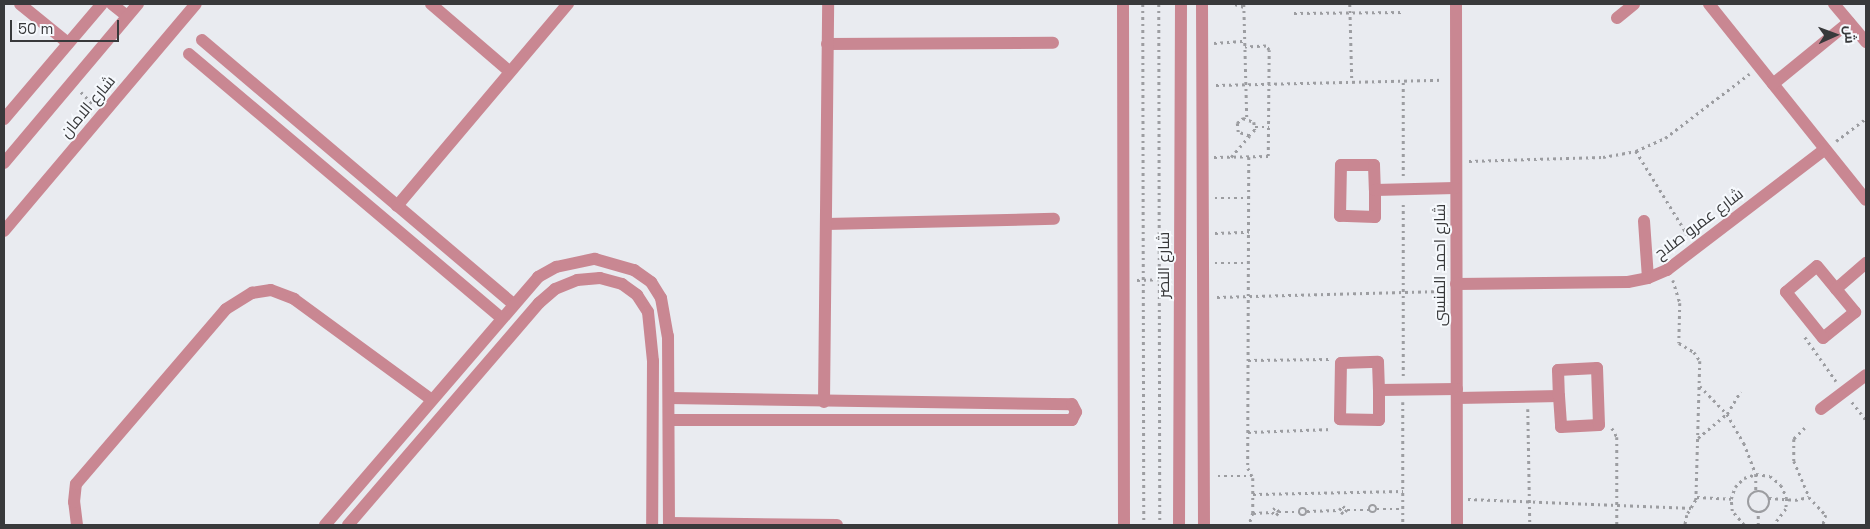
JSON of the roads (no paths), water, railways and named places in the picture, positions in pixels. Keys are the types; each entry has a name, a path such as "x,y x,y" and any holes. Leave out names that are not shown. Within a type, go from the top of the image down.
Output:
{"street":[{"path":"20,4 68,43"},
{"path":"4,119 102,4"},
{"path":"112,4 127,16"},
{"name":"شارع الامان","path":"4,163 138,4"},
{"name":"شارع الامان","path":"4,231 196,4"},
{"path":"431,4 510,72"},
{"path":"397,206 568,4"},
{"path":"824,402 828,4"},
{"path":"1123,4 1124,525"},
{"name":"شارع النصر","path":"1179,525 1181,4"},
{"path":"1202,4 1204,525"},
{"name":"شارع احمد المنسى","path":"1456,4 1457,525"},
{"path":"1617,18 1634,4"},
{"path":"1709,4 1866,200"},
{"path":"1834,4 1866,42"},
{"path":"1773,84 1849,22"},
{"path":"202,40 513,304"},
{"path":"827,44 1053,43"},
{"path":"189,54 501,318"},
{"name":"شارع عمرو صلاح","path":"1456,287 1628,282 1648,278 1667,270 1825,149"},
{"path":"1340,165 1374,165 1375,190 1375,217 1340,216 1340,165"},
{"path":"1375,190 1455,188"},
{"path":"826,224 1054,219"},
{"path":"1644,221 1648,278"},
{"path":"325,525 513,304 538,278 575,260 609,261 634,270 651,282 661,298 668,336 670,420 669,524 838,525"},
{"path":"453,277 465,263"},
{"path":"1836,289 1866,263"},
{"path":"1817,266 1836,289 1855,313 1823,338 1787,290 1817,266"},
{"path":"348,525 539,303 555,289 577,280 600,278 622,284 637,295 648,312 653,361 652,525"},
{"path":"77,525 74,502 76,484 226,309 252,293 271,290 294,299 432,400"},
{"path":"1180,329 1203,327"},
{"path":"1378,362 1379,390 1380,420 1341,420 1339,365 1378,362"},
{"path":"1597,368 1600,424 1561,428 1558,396 1558,370 1597,368"},
{"path":"1821,409 1866,375"},
{"path":"1379,390 1528,397 1558,396"},
{"path":"669,398 824,402 1072,404 1076,412 1072,420 670,420"},
{"path":"748,400 748,420"},
{"path":"996,403 996,420"}]}
